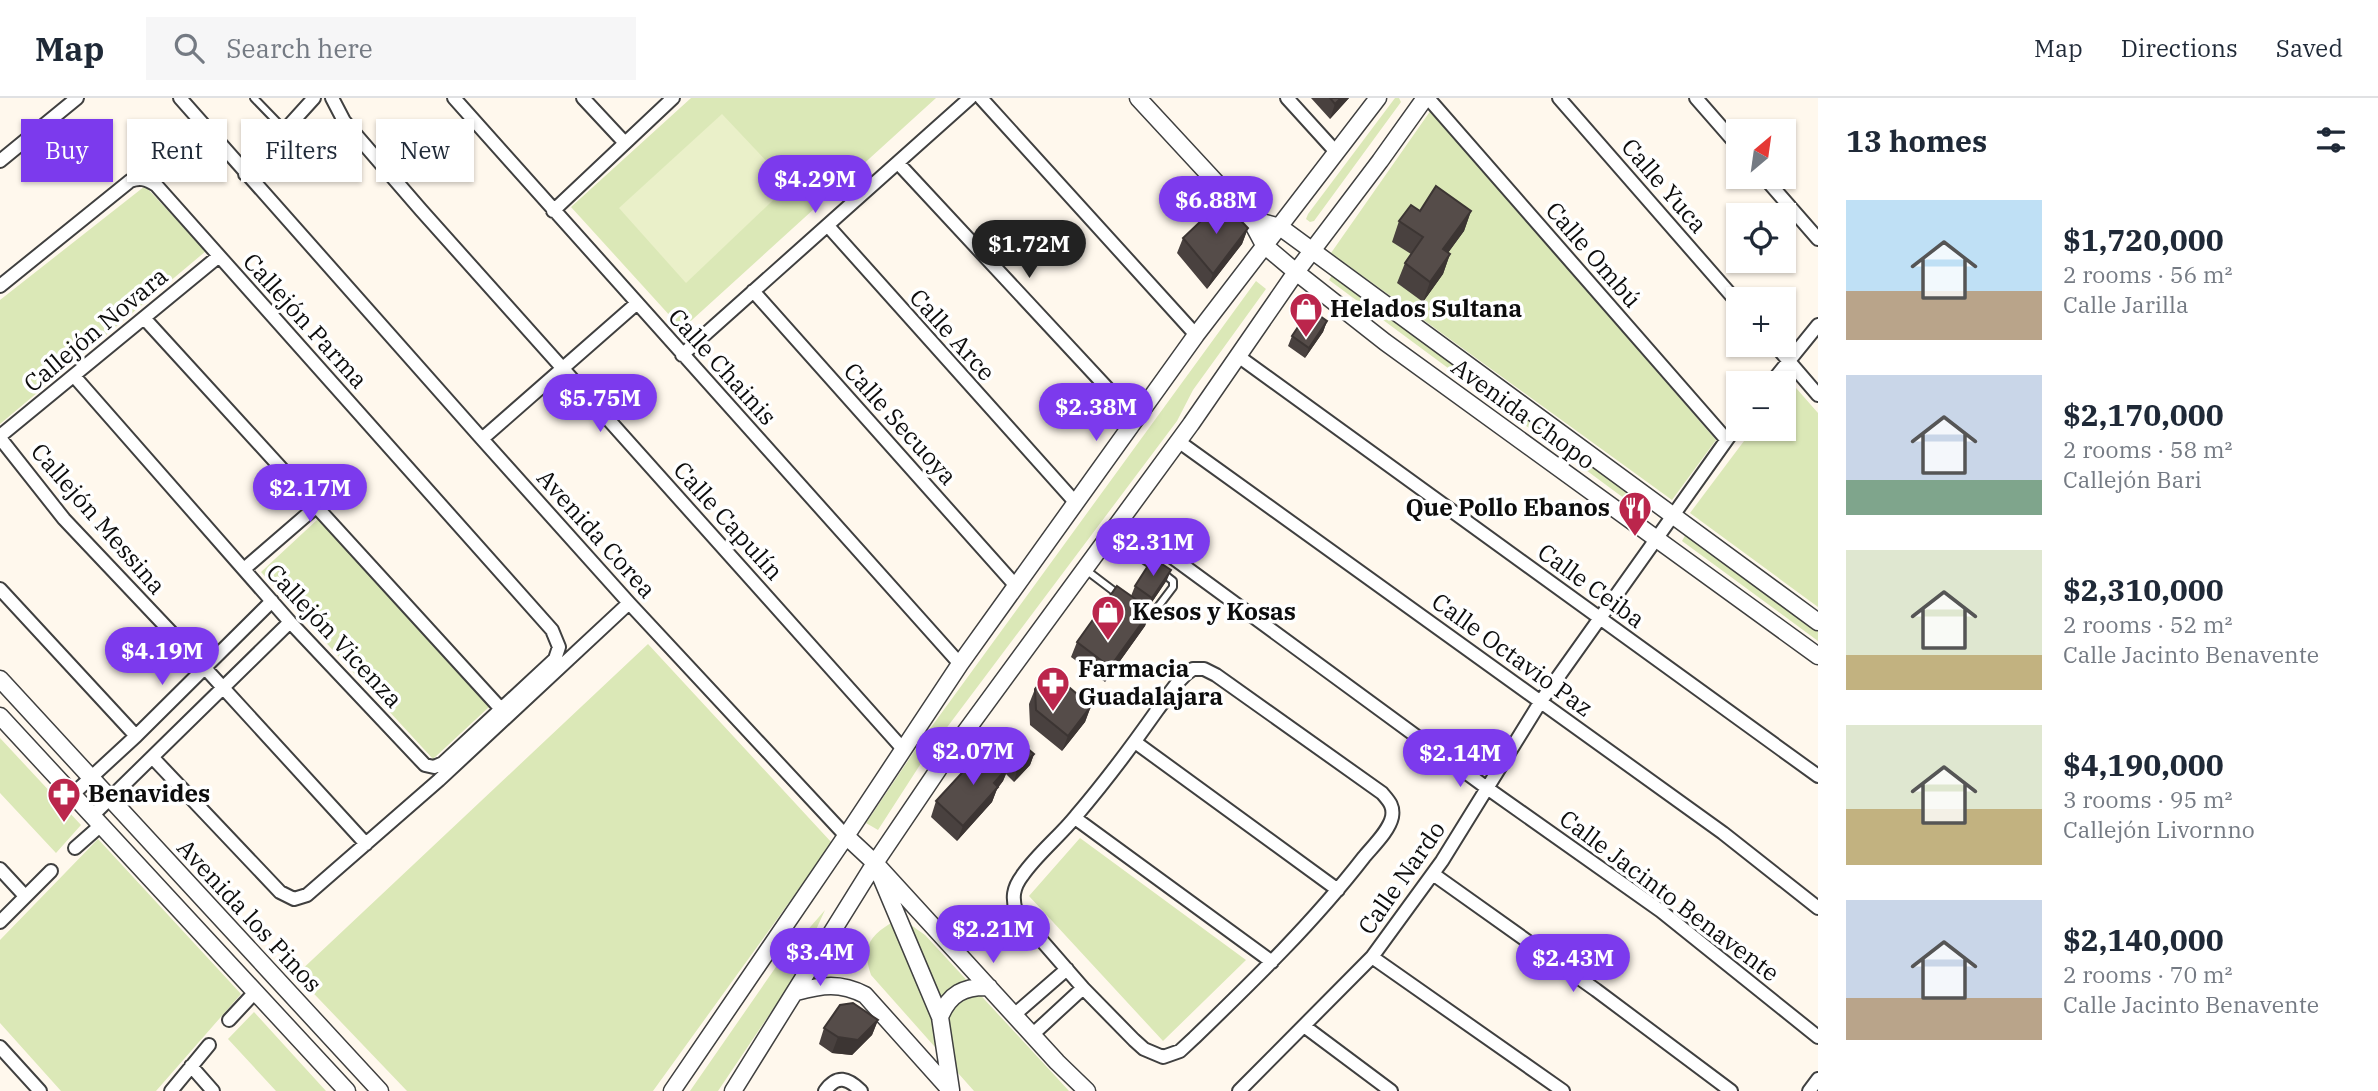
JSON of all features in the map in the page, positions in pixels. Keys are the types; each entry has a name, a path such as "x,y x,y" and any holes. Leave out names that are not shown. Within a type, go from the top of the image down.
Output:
{"street":[{"path":"0,162 77,98"},
{"path":"295,119 314,98"},
{"name":"Calle Capulín","path":"332,98 344,121 903,749"},
{"name":"Calle Chainis","path":"454,98 960,664"},
{"path":"583,98 625,143"},
{"path":"554,211 673,98"},
{"path":"682,355 970,98"},
{"path":"981,98 1196,335"},
{"name":"Avenida Chopo","path":"1138,98 1250,219 1264,245 1296,272 1385,342 1818,656"},
{"path":"1287,98 1336,152"},
{"path":"672,1091 960,664 1075,502 1196,335 1378,98"},
{"path":"733,1091 875,863 944,761 1178,441 1296,272 1426,98"},
{"name":"Calle Ombú","path":"1426,98 1726,439"},
{"name":"Calle Yuca","path":"1559,98 1726,289"},
{"path":"1696,98 1726,132"},
{"name":"Avenida Corea","path":"182,99 241,169"},
{"path":"898,163 1136,419"},
{"name":"Callejón Parma","path":"0,286 130,181 138,178 148,180 163,192 552,630 559,647 555,659 501,709"},
{"name":"Avenida Corea","path":"252,182 629,603 846,836"},
{"path":"1775,189 1818,239"},
{"name":"Avenida Chopo","path":"1250,219 1280,228 1818,622"},
{"name":"Calle Arce","path":"828,226 1075,502"},
{"name":"Callejón Novara","path":"0,437 219,256"},
{"name":"Calle Secuoya","path":"753,291 1016,585"},
{"path":"482,439 636,304"},
{"path":"144,318 501,709"},
{"path":"1781,371 1818,325"},
{"name":"Calle Ceiba","path":"1238,356 1818,776"},
{"path":"1785,357 1818,395"},
{"name":"Callejón Vicenza","path":"75,376 290,622 425,765 430,768 443,763 501,709"},
{"name":"Callejón Messina","path":"0,437 64,519 366,844"},
{"name":"Calle Nardo","path":"1238,1091 1372,957 1433,874 1541,701 1726,439"},
{"name":"Calle Octavio Paz","path":"1178,441 1723,833 1818,908"},
{"path":"244,569 317,506"},
{"name":"Calle Jacinto Benavente","path":"1120,519 1487,788 1661,911 1818,1037"},
{"path":"0,589 136,736"},
{"path":"72,795 136,736 272,601"},
{"path":"153,758 280,892 294,899 307,895 508,717 629,603"},
{"path":"75,848 111,799 290,622"},
{"path":"1193,669 1216,675 1382,793 1392,804 1392,817 1386,829 1338,890 1272,962 1194,1038 1180,1051 1163,1058 1144,1049 1083,988 1016,911 1013,899 1023,874 1075,818 1186,673 1193,669"},
{"name":"Avenida los Pinos","path":"0,679 380,1091"},
{"name":"Avenida los Pinos","path":"0,716 347,1091"},
{"path":"1135,742 1338,890"},
{"path":"1075,818 1272,962"},
{"path":"846,836 875,863 1032,1035 1087,1091"},
{"path":"875,863 940,1017 952,1091"},
{"path":"0,869 25,896"},
{"path":"0,922 51,871"},
{"path":"1433,874 1596,990 1731,1091"},
{"path":"1372,957 1563,1091"},
{"path":"1014,1015 1067,969"},
{"path":"796,992 821,985 836,985 852,988 865,995 952,1091"},
{"path":"940,1017 945,1005 964,989 989,987"},
{"path":"1032,1035 1083,988"},
{"path":"229,1020 255,992"},
{"path":"1304,1026 1391,1091"},
{"path":"171,1091 209,1045"},
{"path":"0,1047 40,1091"},
{"path":"191,1066 213,1091"},
{"path":"1809,1091 1818,1079"},
{"path":"825,1091 830,1083 838,1080 851,1082 861,1091"}],"lane":[{"path":"254,98 274,119"},
{"path":"1108,535 1173,581 1173,587 1151,616 1147,617 1141,613"},
{"path":"1084,568 1123,598"}],"green space":[{"path":"691,98 936,98 682,329 571,207"},
{"path":"1395,98 1399,98 1401,102 1314,221 1310,222 1306,219 1308,214"},
{"path":"1431,110 1716,440 1672,500 1331,253"},
{"path":"722,114 789,185 686,283 619,208"},
{"path":"145,186 206,251 0,424 0,300"},
{"path":"1333,274 1651,504 1644,513 1329,280"},
{"path":"1256,281 1266,289 1193,390 1177,421 927,754 878,830 866,823 924,737"},
{"path":"1796,388 1818,413 1818,607 1690,513 1744,441 1796,441"},
{"path":"318,519 489,707 433,759 261,572"},
{"path":"1687,532 1818,627 1818,641 1682,541"},
{"path":"648,644 832,843 653,1091 407,1091 296,975"},
{"path":"0,738 81,825 56,853 0,793"},
{"path":"1080,838 1246,960 1163,1041 1029,896"},
{"path":"98,839 241,994 156,1091 61,1091 0,1023 0,940"},
{"path":"825,910 794,978 718,1091 690,1091 778,964"},
{"path":"891,923 908,923 925,935 1069,1091 974,1091 871,975 867,958 869,944 877,933"},
{"path":"254,1012 326,1091 276,1091 228,1039"}],"building":[{"path":"1330,98 1341,98 1335,104"},
{"path":"1436,186 1471,211 1443,249 1450,254 1430,282 1405,263 1423,237 1399,221 1411,205 1420,211"},
{"path":"1222,201 1248,228 1213,274 1183,238"},
{"path":"1310,309 1327,321 1309,348 1292,336"},
{"path":"1153,558 1171,570 1152,598 1135,586"},
{"name":"Kesos y Kosas","path":"1117,586 1151,610 1110,667 1077,642"},
{"path":"1050,671 1091,706 1068,736 1036,710 1035,689"},
{"path":"1006,730 1034,754 1017,771 992,747"},
{"path":"989,748 1009,766 994,783 998,787 963,826 936,801 972,762 975,765"},
{"path":"853,1003 878,1020 858,1040 838,1037 824,1028 840,1005"}],"place":[{"name":"Helados Sultana","path":"1306,339"},
{"name":"Que Pollo Ebanos","path":"1635,538"},
{"name":"Kesos y Kosas","path":"1108,642"},
{"name":"Farmacia Guadalajara","path":"1053,713"},
{"name":"Benavides","path":"64,824"}]}
